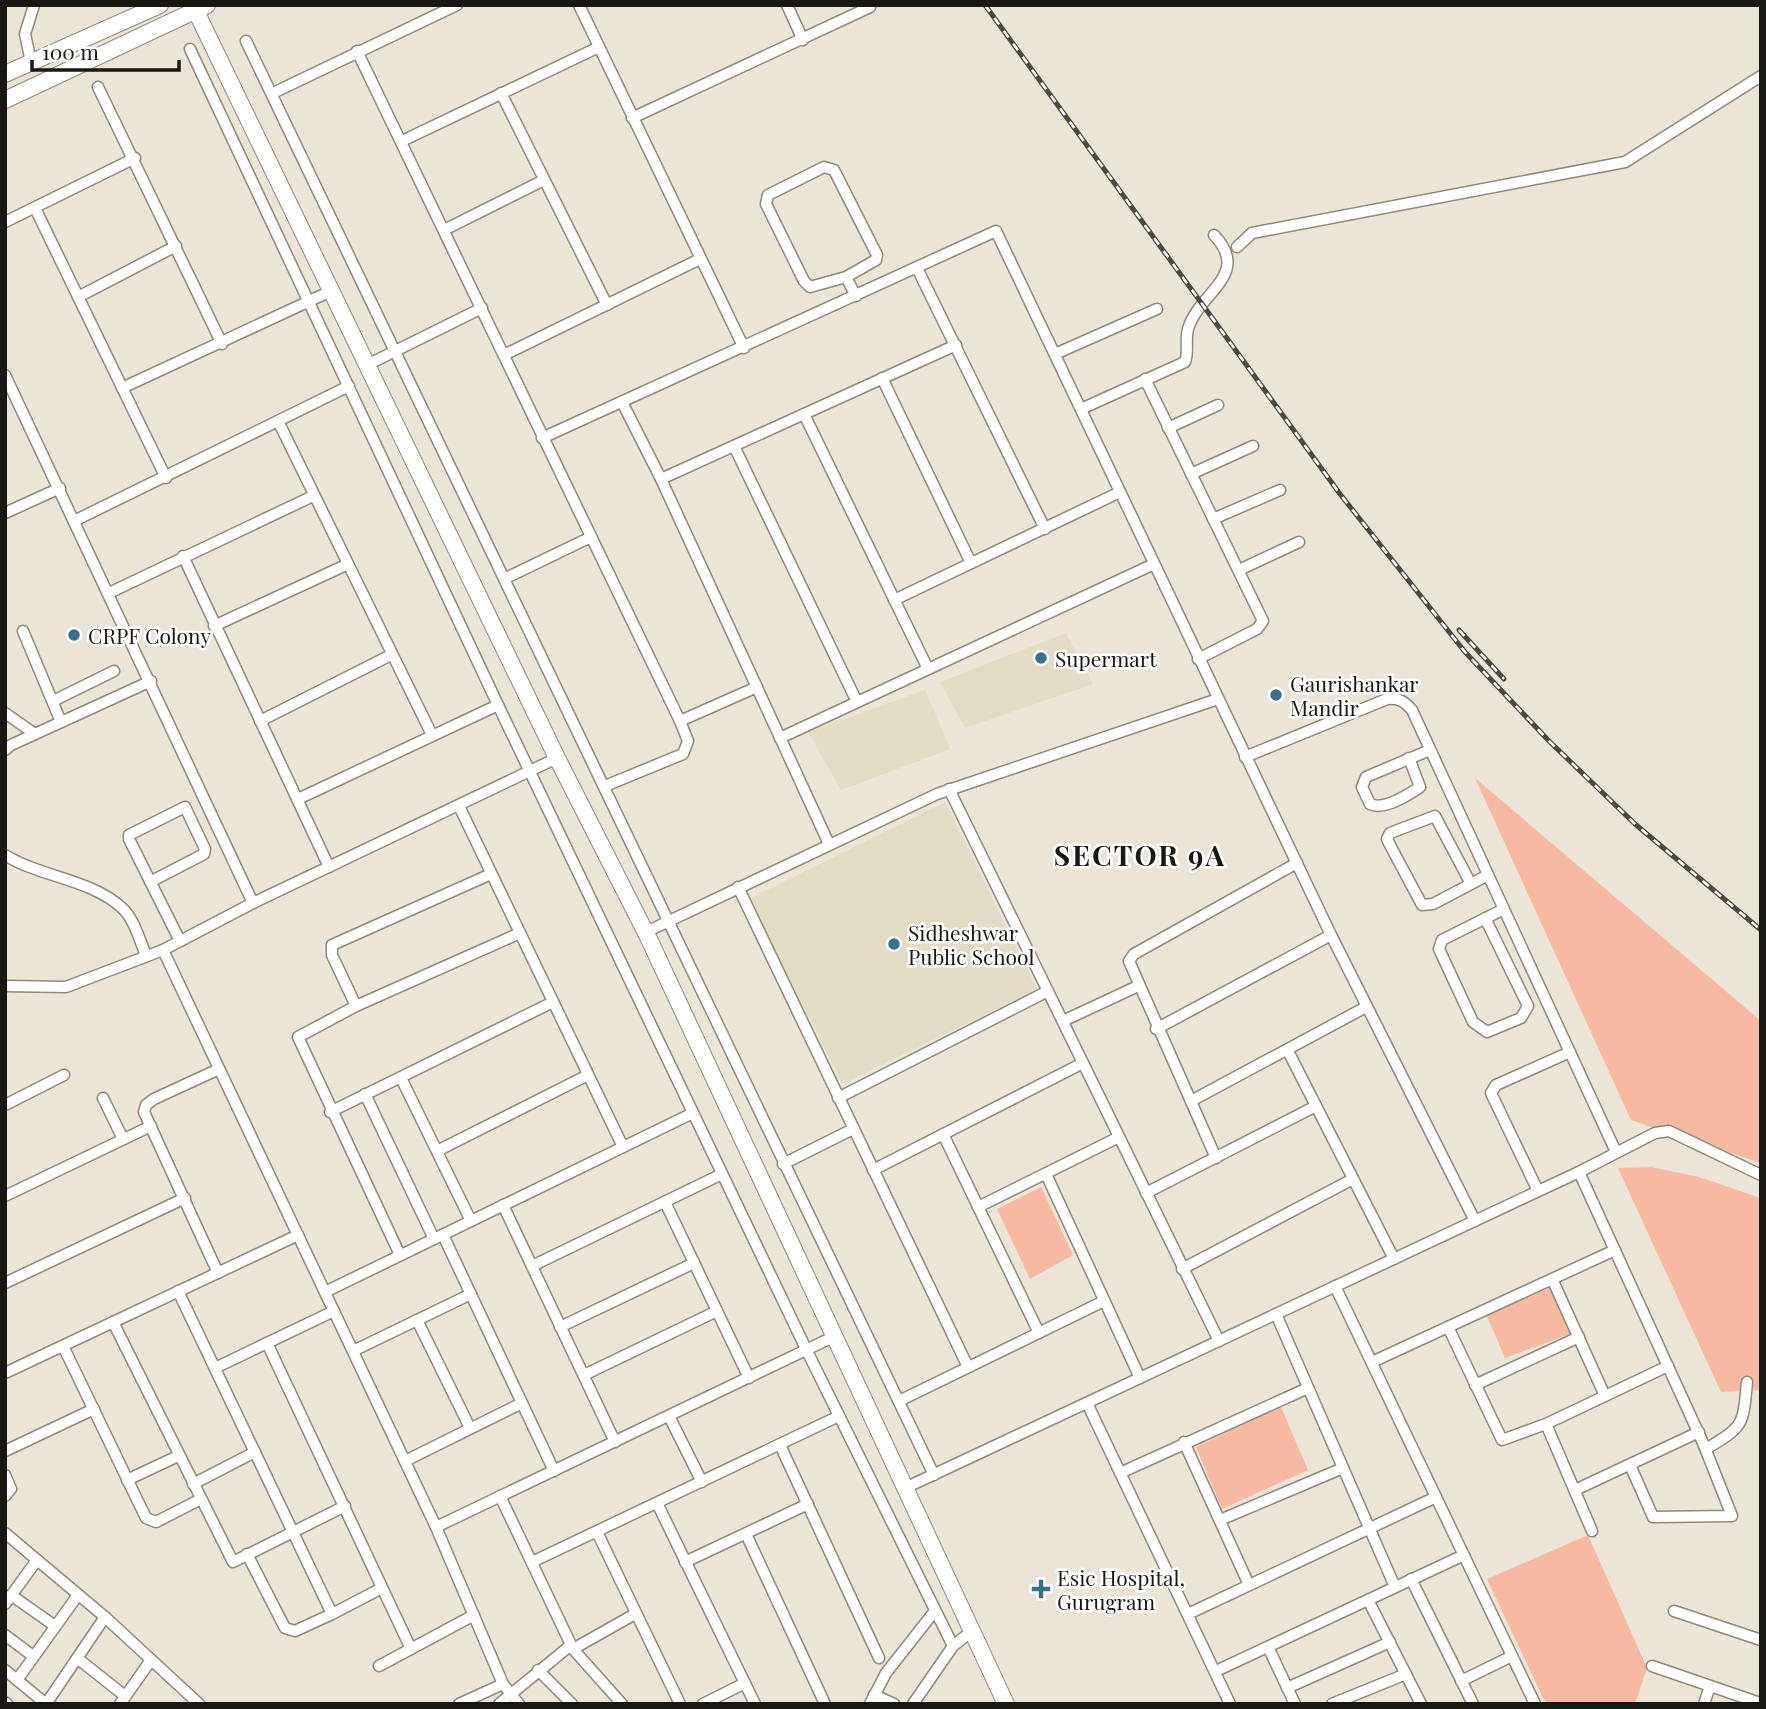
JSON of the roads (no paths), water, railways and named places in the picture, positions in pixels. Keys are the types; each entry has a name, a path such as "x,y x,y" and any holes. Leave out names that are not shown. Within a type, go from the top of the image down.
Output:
{"street":[{"path":"31,62 24,34 34,5"},
{"path":"5,74 160,5"},
{"path":"273,93 457,5"},
{"path":"579,5 744,348"},
{"path":"787,5 803,40"},
{"path":"5,100 199,7 331,290 557,758 646,932 1006,1704"},
{"path":"632,118 870,7"},
{"path":"246,41 397,349 783,1164 934,1475"},
{"path":"402,141 599,47"},
{"path":"190,49 307,302 722,1174 934,1612 953,1646"},
{"path":"357,51 688,741 683,754 605,786"},
{"path":"1241,243 1273,228 1625,162 1761,76"},
{"path":"98,87 222,344"},
{"path":"502,93 607,305"},
{"path":"5,222 135,159"},
{"path":"824,167 834,170 877,255 876,260 846,277 818,286 810,286 804,281 766,204 768,195 824,167"},
{"path":"444,230 544,180"},
{"path":"35,208 166,478"},
{"path":"542,438 996,231 1331,935 1475,1221"},
{"path":"1081,409 1186,360 1189,327 1229,267 1229,254 1214,235"},
{"path":"78,297 176,246"},
{"path":"504,355 700,259"},
{"path":"917,268 1045,529"},
{"path":"846,277 856,296"},
{"path":"122,388 222,344 331,290"},
{"path":"369,364 482,308"},
{"path":"1055,354 1157,309"},
{"path":"661,479 956,345"},
{"path":"5,375 253,903"},
{"path":"882,379 971,564"},
{"path":"1145,379 1262,616 1261,625 1198,659"},
{"path":"74,521 349,387"},
{"path":"622,402 661,479 829,844"},
{"path":"1168,428 1218,405"},
{"path":"804,414 928,668"},
{"path":"279,423 346,565 432,735"},
{"path":"734,446 857,702"},
{"path":"1191,474 1252,446"},
{"path":"5,513 60,488"},
{"path":"1213,519 1280,490"},
{"path":"894,600 1120,492"},
{"path":"109,593 313,495"},
{"path":"506,578 591,537"},
{"path":"1239,570 1300,542"},
{"path":"183,556 329,867"},
{"path":"780,738 1154,564"},
{"path":"214,626 346,565"},
{"path":"23,631 61,722"},
{"path":"260,721 391,655"},
{"path":"53,701 114,671"},
{"path":"7,746 151,681"},
{"path":"680,721 757,687"},
{"path":"1245,757 1396,698 1412,710 1616,1152"},
{"path":"646,932 949,789 1218,699"},
{"path":"298,799 498,705"},
{"path":"5,713 35,734"},
{"path":"1409,758 1420,787 1385,805 1377,807 1370,804 1362,787 1366,777 1409,758 1430,750"},
{"path":"5,986 66,987 163,950 253,903 557,758"},
{"path":"949,789 1219,1341"},
{"path":"180,942 129,835 205,799"},
{"path":"459,806 623,1147"},
{"path":"150,882 204,854 205,849 186,807"},
{"path":"1471,884 1435,816 1390,833 1388,839 1391,847 1422,905 1433,904 1471,884 1488,875"},
{"path":"5,855 29,868 103,895 121,906 131,919 146,955"},
{"path":"1216,1158 1156,1029 1129,961 1133,954 1297,863"},
{"path":"356,1006 332,955 332,945 491,874"},
{"path":"738,887 968,1367"},
{"path":"1485,918 1528,1006 1521,1018 1487,1032 1473,1022 1439,949 1442,940 1485,918 1504,909"},
{"path":"400,1255 330,1112 298,1037 356,1006 520,933"},
{"path":"1156,1029 1331,935"},
{"path":"163,950 436,1527 506,1689 519,1704"},
{"path":"1063,1021 1138,986"},
{"path":"838,1097 1048,991"},
{"path":"330,1112 553,1002"},
{"path":"1191,1101 1366,1007"},
{"path":"1288,1051 1351,1180 1394,1259"},
{"path":"1538,1191 1491,1093 1496,1085 1570,1052"},
{"path":"873,1170 1083,1063"},
{"path":"218,1272 144,1112 146,1105 219,1069"},
{"path":"5,1105 64,1075"},
{"path":"437,1151 588,1075"},
{"path":"401,1078 471,1221"},
{"path":"365,1094 438,1237 471,1294 554,1471"},
{"path":"103,1098 123,1139"},
{"path":"1146,1193 1316,1106"},
{"path":"325,1292 693,1112"},
{"path":"5,1196 151,1126"},
{"path":"783,1164 853,1129"},
{"path":"905,1488 1579,1172 1655,1132 1669,1131 1761,1175"},
{"path":"943,1134 1039,1333"},
{"path":"978,1207 1119,1137"},
{"path":"1579,1172 1699,1433 1732,1511 1730,1517 1653,1517 1630,1465"},
{"path":"532,1266 722,1174"},
{"path":"1046,1174 1140,1378"},
{"path":"1182,1269 1351,1180"},
{"path":"5,1283 185,1198"},
{"path":"665,1202 749,1378"},
{"path":"503,1205 615,1442"},
{"path":"5,1373 298,1235"},
{"path":"1372,1362 1553,1281 1615,1250"},
{"path":"560,1327 694,1264"},
{"path":"1553,1281 1605,1395"},
{"path":"1335,1286 1535,1704"},
{"path":"177,1291 332,1614"},
{"path":"353,1351 471,1294"},
{"path":"899,1401 1104,1301"},
{"path":"215,1368 334,1311"},
{"path":"584,1375 717,1311"},
{"path":"1276,1314 1395,1587"},
{"path":"417,1320 470,1428"},
{"path":"113,1322 233,1562 345,1506"},
{"path":"1448,1327 1502,1440 1546,1424 1668,1366"},
{"path":"436,1527 833,1337"},
{"path":"1475,1385 1579,1337"},
{"path":"267,1343 411,1649"},
{"path":"63,1346 148,1521 156,1522 201,1499"},
{"path":"1706,1450 1738,1429 1744,1418 1747,1382"},
{"path":"1120,1473 1308,1388"},
{"path":"405,1461 522,1402"},
{"path":"1087,1403 1230,1704"},
{"path":"5,1451 94,1409"},
{"path":"670,1416 702,1482"},
{"path":"532,1562 839,1416"},
{"path":"1546,1424 1592,1531"},
{"path":"1575,1490 1699,1433"},
{"path":"1184,1442 1249,1585"},
{"path":"779,1445 879,1658"},
{"path":"193,1484 255,1452"},
{"path":"127,1480 178,1455"},
{"path":"1220,1520 1343,1468"},
{"path":"5,1475 11,1489 5,1496"},
{"path":"500,1496 572,1647 622,1704"},
{"path":"1188,1614 1436,1497"},
{"path":"657,1503 755,1704"},
{"path":"685,1562 808,1504"},
{"path":"597,1532 680,1704"},
{"path":"746,1534 825,1704"},
{"path":"6,1537 105,1617 199,1704"},
{"path":"247,1554 285,1628 295,1631 382,1588"},
{"path":"1216,1671 1464,1555"},
{"path":"37,1560 8,1600 55,1626"},
{"path":"1411,1579 1473,1704"},
{"path":"17,1680 78,1595"},
{"path":"1368,1600 1420,1704"},
{"path":"1674,1611 1761,1640"},
{"path":"894,1704 872,1699 886,1673 934,1612"},
{"path":"459,1704 506,1689 572,1647 635,1614"},
{"path":"379,1667 474,1615"},
{"path":"5,1670 46,1704 105,1617"},
{"path":"913,1704 953,1646 973,1630"},
{"path":"5,1635 33,1656"},
{"path":"1280,1704 1390,1642"},
{"path":"1268,1647 1292,1697"},
{"path":"1461,1681 1512,1656"},
{"path":"77,1658 122,1700 151,1660"},
{"path":"1652,1666 1760,1703"},
{"path":"538,1670 572,1704"},
{"path":"1332,1704 1406,1674"},
{"path":"703,1704 745,1683"},
{"path":"1704,1704 1710,1686"},
{"path":"499,1704 506,1689"}],"railway":[{"path":"985,5 1340,494 1465,652 1549,741 1635,824 1761,930"},
{"path":"1459,630 1504,679"}],"place":[{"name":"CRPF Colony","path":"74,635"},
{"name":"Supermart","path":"1041,658"},
{"name":"Gaurishankar Mandir","path":"1276,695"},
{"name":"Sidheshwar Public School","path":"894,944"},
{"name":"Esic Hospital, Gurugram","path":"1041,1589"}],"district":[{"name":"SECTOR 9A","path":"1140,854"}]}
